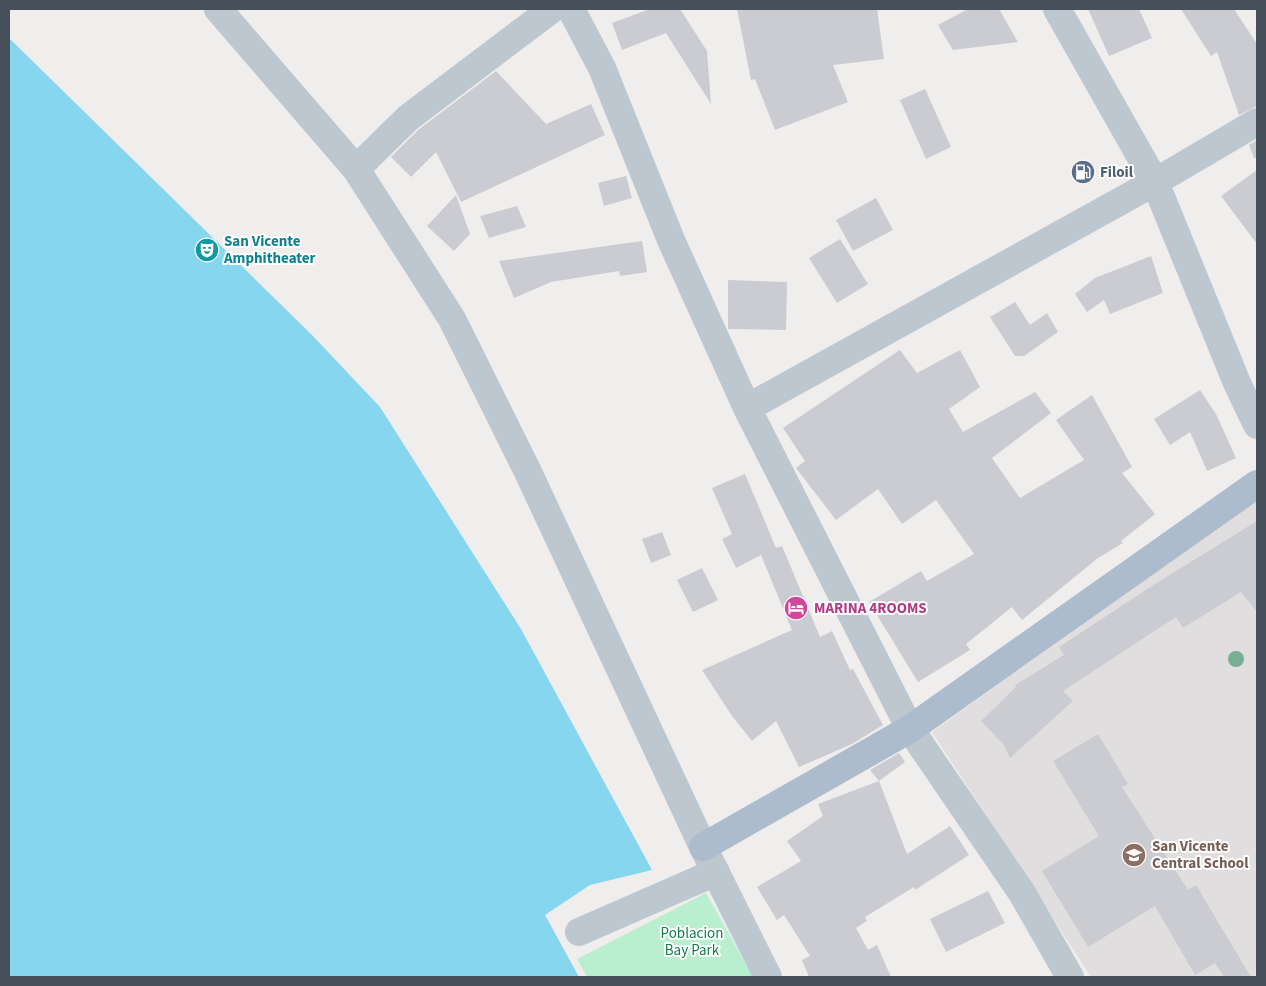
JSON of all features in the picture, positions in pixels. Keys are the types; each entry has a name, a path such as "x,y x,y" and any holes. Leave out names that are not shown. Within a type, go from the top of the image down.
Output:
{"main road":[{"path":"703,847 910,729 1257,484"}],"street":[{"path":"218,9 356,169 452,319 528,472 703,847 768,977"},
{"path":"356,169 408,118 552,9"},
{"path":"571,9 602,68 671,240 746,408 910,729 1022,893 1070,977"},
{"path":"1057,9 1155,182 1237,383 1257,425"},
{"path":"746,408 1155,182 1257,122"},
{"path":"580,932 716,872"}],"shaded area":[{"name":"San Vicente Central School","path":"1257,499 1257,977 1091,977 932,732"}],"green space":[{"name":"Poblacion Bay Park","path":"706,893 753,977 587,977 577,959"}],"water":[{"path":"9,38 312,335 380,407 521,629 652,870 590,885 545,915 579,977 9,977"}],"building":[{"path":"650,9 680,9 707,51 711,104 666,33 622,50 612,23"},
{"path":"737,9 877,9 884,59 833,65 848,102 775,130 755,79 751,80"},
{"path":"968,9 999,9 1018,42 953,50 938,25"},
{"path":"1088,9 1139,9 1152,38 1109,56"},
{"path":"1181,9 1234,9 1257,44 1257,106 1239,115 1217,52 1211,56"},
{"path":"496,71 546,124 591,104 605,135 461,202 436,152 411,177 391,157 418,130"},
{"path":"925,89 951,147 926,159 900,100"},
{"path":"1257,140 1257,158 1254,158 1249,145"},
{"path":"1257,170 1257,244 1221,196"},
{"path":"626,176 632,198 604,206 598,183"},
{"path":"456,195 470,234 454,251 427,226"},
{"path":"876,198 893,230 853,251 836,220"},
{"path":"517,206 526,227 489,238 480,216"},
{"path":"840,239 868,284 837,303 809,258"},
{"path":"642,241 647,272 620,276 619,271 551,282 514,298 499,261"},
{"path":"1151,256 1163,293 1110,314 1104,300 1087,312 1075,294 1095,278"},
{"path":"728,280 787,282 786,330 728,329"},
{"path":"1015,302 1030,325 1047,313 1058,332 1024,356 1015,356 990,317"},
{"path":"900,350 917,373 960,350 980,387 949,409 963,432 1035,392 1051,413 992,458 1020,498 1084,460 1056,420 1092,395 1132,467 1122,473 1155,514 1121,541 1123,543 1098,558 1022,620 1012,607 966,644 970,650 918,682 869,602 921,571 927,581 974,554 936,500 902,524 878,489 836,520 796,468 805,461 783,428"},
{"path":"1200,390 1216,414 1236,458 1207,471 1190,432 1170,445 1154,419"},
{"path":"745,474 776,548 782,546 820,637 832,631 850,670 853,669 883,725 852,744 799,767 776,721 752,741 732,716 702,670 792,630 761,555 736,568 722,539 732,534 712,488"},
{"path":"1257,521 1257,612 1241,592 1183,628 1176,617 1063,691 1073,701 1010,758 1003,744 981,721 1016,687 1015,685 1064,655 1059,647 1155,584"},
{"path":"662,532 671,555 651,563 642,539"},
{"path":"702,568 718,600 693,612 677,580"},
{"path":"1098,734 1128,784 1122,787 1188,890 1196,885 1251,977 1224,977 1215,963 1195,975 1155,906 1088,947 1042,871 1099,836 1053,761"},
{"path":"899,753 905,762 879,781 870,770"},
{"path":"879,781 907,854 950,826 969,855 915,890 914,887 865,917 867,921 856,928 868,950 877,945 891,977 809,977 802,960 810,956 784,915 777,920 757,887 801,861 787,841 823,816 818,804"},
{"path":"988,891 1005,923 946,952 930,919"}],"place":[{"name":"Filoil","path":"1083,172"},
{"name":"San Vicente Amphitheater","path":"207,250"},
{"name":"MARINA 4ROOMS","path":"796,608"},
{"name":"San Vicente Central School","path":"1134,855"}]}
